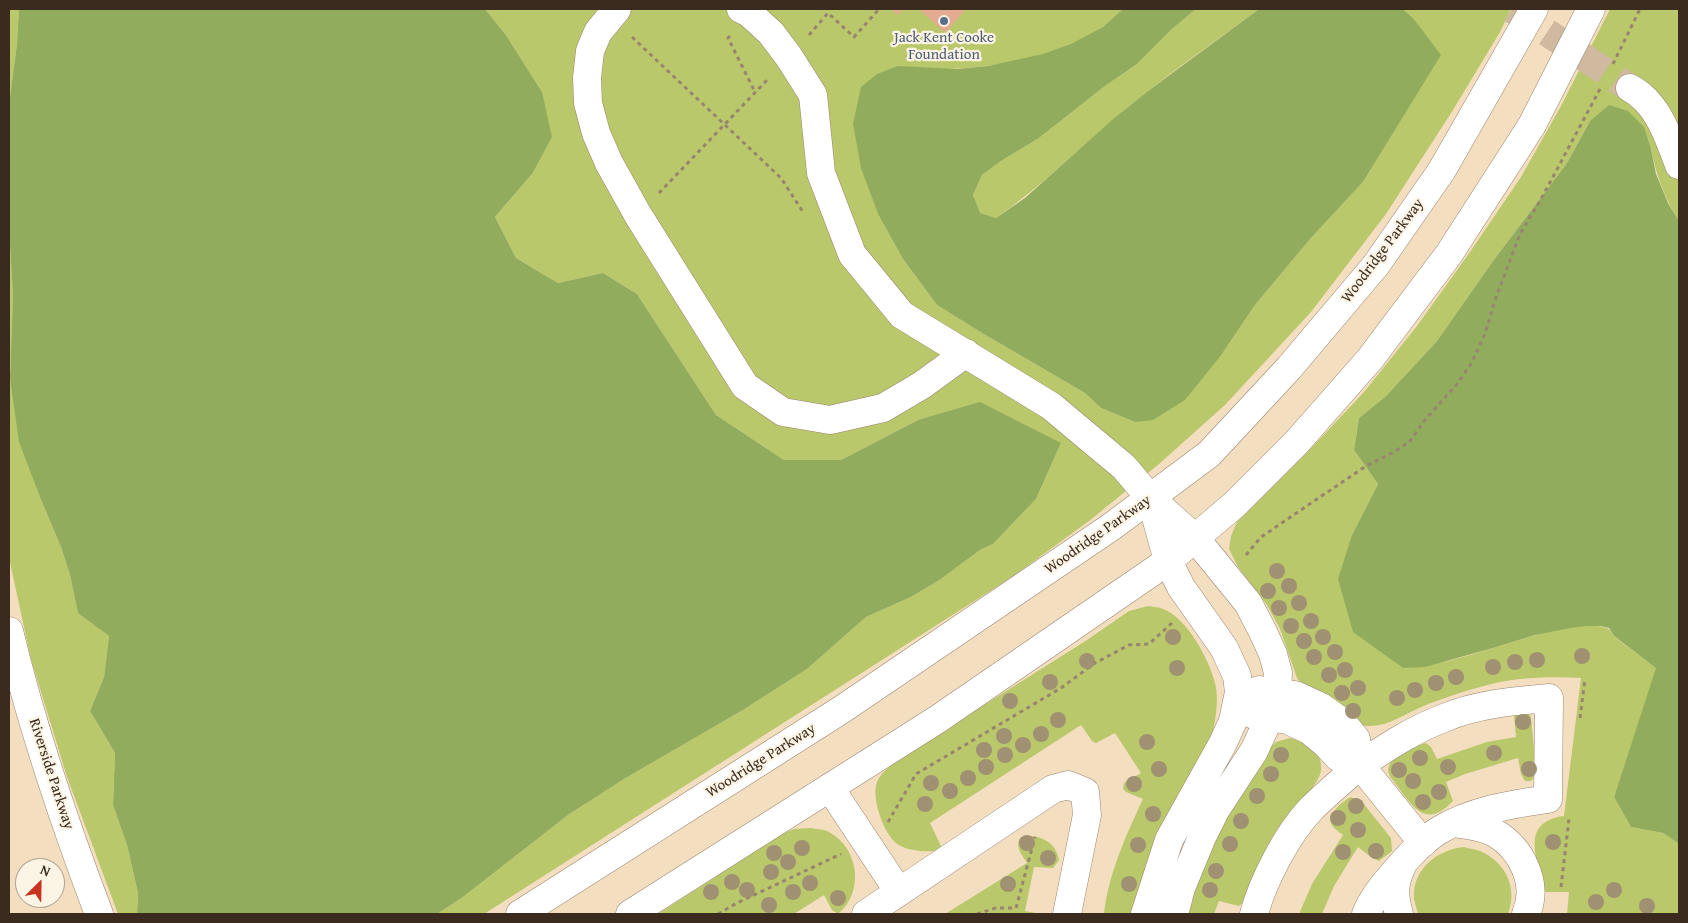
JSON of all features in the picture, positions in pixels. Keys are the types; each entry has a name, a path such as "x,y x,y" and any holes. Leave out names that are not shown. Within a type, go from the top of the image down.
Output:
{"street":[{"name":"Woodridge Parkway","path":"520,914 841,710 1151,499 1209,454 1289,368 1376,265 1442,170 1534,9"},
{"path":"630,914 938,719 1168,561 1234,504 1297,442 1370,359 1449,254 1532,125 1591,9"},
{"path":"610,11 590,51 587,78 588,103 596,133 609,163 638,214 745,386 783,412 830,420 883,408 922,385 966,353"},
{"path":"745,11 771,33 813,95 821,173 852,254 902,315 966,353 1058,412 1124,467 1151,499 1195,538 1248,603 1273,654 1278,673 1274,704 1254,752 1216,809 1202,837 1181,888 1174,914"},
{"path":"1630,88 1643,95 1654,108 1669,137 1679,165"},
{"path":"1145,914 1169,840 1213,762 1233,721 1237,702 1237,676 1224,648 1181,587 1168,561 1151,499"},
{"name":"Riverside Parkway","path":"9,631 18,668 55,792 99,914"},
{"path":"1254,914 1274,863 1310,810 1360,764 1402,737 1445,717 1497,703 1550,698 1548,799 1512,804 1453,823 1438,832 1414,851 1384,884 1366,914"},
{"path":"1237,702 1274,704 1288,720 1309,730 1326,744 1338,758 1360,764 1414,851"},
{"path":"866,914 1053,789 1068,785 1085,792 1087,815 1067,914"},
{"path":"830,788 900,892"},
{"path":"1453,823 1477,826 1494,833 1513,847 1525,865 1531,888 1530,906 1526,914"},
{"path":"1399,914 1395,899 1396,878 1414,851"}],"path":[{"path":"638,214 725,125 828,13 854,37 879,9"},
{"path":"610,11 781,178 804,214"},
{"path":"745,11 728,38 755,92"},
{"path":"977,914 996,908 1016,908 1035,836"}],"green space":[{"path":"9,9 19,9 17,44 9,104"},
{"path":"19,9 485,9 506,35 542,92 552,137 532,174 495,217 516,258 558,283 603,273 637,294 716,415 784,460 841,460 918,420 980,402 1061,443 1036,499 993,544 980,550 941,579 911,597 866,617 807,669 743,710 624,779 568,815 463,897 437,914 137,914 138,893 127,845 113,805 115,753 90,711 104,677 109,636 78,613 70,575 61,547 19,442 10,378 13,295 9,229 9,104 17,44"},
{"path":"485,9 1123,9 1106,25 1084,38 1042,55 997,65 930,69 879,216 903,259 937,305 1085,393 1101,408 1135,422 1222,354 1255,305 1311,238 1363,182 1440,55 1414,19 1403,9 1511,9 1500,32 1453,110 1386,214 1311,312 1225,405 1159,464 1089,521 1012,577 484,914 437,914 463,897 568,815 624,779 743,710 807,669 866,617 911,597 941,579 980,550 993,544 1036,499 1061,443 918,420 841,460 784,460 716,415 637,294 603,273 558,283 516,258 495,217 532,174 542,92 506,35"},
{"path":"1123,9 1196,9 1172,29 1137,64 1105,86 1039,138 982,175 973,195 980,213 996,218 1025,198 1112,120 1259,9 1403,9 1414,19 1441,55 1363,182 1311,238 1255,305 1222,354 1185,400 1153,420 1135,422 1101,408 1085,393 937,305 903,259 879,216 861,168 853,124 861,87 877,74 898,66 957,69 988,66 1043,54 1071,44 1103,27"},
{"path":"1196,9 1259,9 1148,91 1041,183 996,218 979,213 973,195 982,175 1039,138 1105,86 1137,64 1172,29"},
{"path":"1610,9 1679,9 1679,221 1669,204 1662,186 1651,149 1590,121 1567,163 1493,261 1437,341 1386,396 1359,418 1354,450 1378,484 1352,535 1383,652 1403,668 1449,661 1550,631 1580,626 1594,626 1608,629 1616,638 1657,668 1614,797 1631,827 1663,833 1679,844 1679,914 1567,914 1569,892 1544,892 1535,847 1536,834 1544,823 1564,816 1581,678 1535,678 1498,683 1441,699 1384,724 1367,726 1361,724 1344,716 1303,686 1297,678 1280,629 1267,605 1238,567 1229,549 1231,536 1237,522 1364,392 1417,326 1470,252 1521,177 1561,106"},
{"path":"1609,105 1628,111 1644,127 1656,174 1668,203 1679,221 1679,844 1663,833 1631,827 1614,797 1656,668 1614,636 1609,628 1587,626 1570,628 1535,635 1425,667 1403,668 1353,632 1338,579 1352,535 1378,484 1354,450 1359,418 1386,396 1437,341 1493,261 1567,163 1590,121"},
{"path":"9,229 13,295 10,378 42,502 61,547 70,575 78,612 109,636 104,677 90,711 115,753 113,805 127,845 138,893 137,914 118,914 67,777 31,659 9,558"},
{"path":"1148,606 1161,608 1172,614 1196,640 1212,673 1217,695 1217,708 1213,732 1133,914 1104,914 1109,885 1114,870 1124,841 1143,799 1123,789 1124,783 1141,773 1115,733 1096,743 1092,741 1081,725 930,823 941,846 936,851 910,849 900,846 891,838 879,814 876,796 877,782 885,770 905,755 1087,640 1129,611"},
{"path":"1518,712 1528,713 1531,717 1536,769 1535,776 1531,781 1525,781 1521,774 1518,758 1465,774 1446,782 1453,801 1443,810 1433,814 1425,814 1411,804 1391,778 1388,769 1394,759 1422,744 1426,743 1431,747 1437,759 1487,742 1516,737 1514,716"},
{"path":"1290,738 1302,741 1316,752 1321,763 1320,776 1312,789 1285,819 1272,838 1261,859 1244,902 1239,906 1219,901 1214,914 1181,914 1197,863 1264,754 1276,742"},
{"path":"1351,797 1363,803 1391,838 1392,851 1379,861 1358,847 1334,886 1322,914 1299,914 1312,884 1343,835 1332,825 1332,815 1344,801"},
{"path":"810,828 827,831 839,840 847,849 852,860 855,871 855,883 852,895 838,914 832,910 824,895 794,914 658,914 780,835 794,829"},
{"path":"1035,836 1054,847 1059,860 1053,868 1034,867 1025,911 1041,914 945,914 1027,863 1018,845 1020,838"},
{"path":"1464,847 1486,854 1494,859 1505,872 1511,888 1511,905 1508,914 1418,914 1414,899 1414,888 1422,870 1428,863 1445,852"}],"building":[{"name":"Jack Kent Cooke Foundation","path":"891,9 903,9 898,15"},
{"name":"Jack Kent Cooke Foundation","path":"919,9 966,9 945,33"}],"tunnel":[{"path":"1512,9 1630,88"}],"place":[{"name":"Jack Kent Cooke Foundation","path":"944,21"}]}
